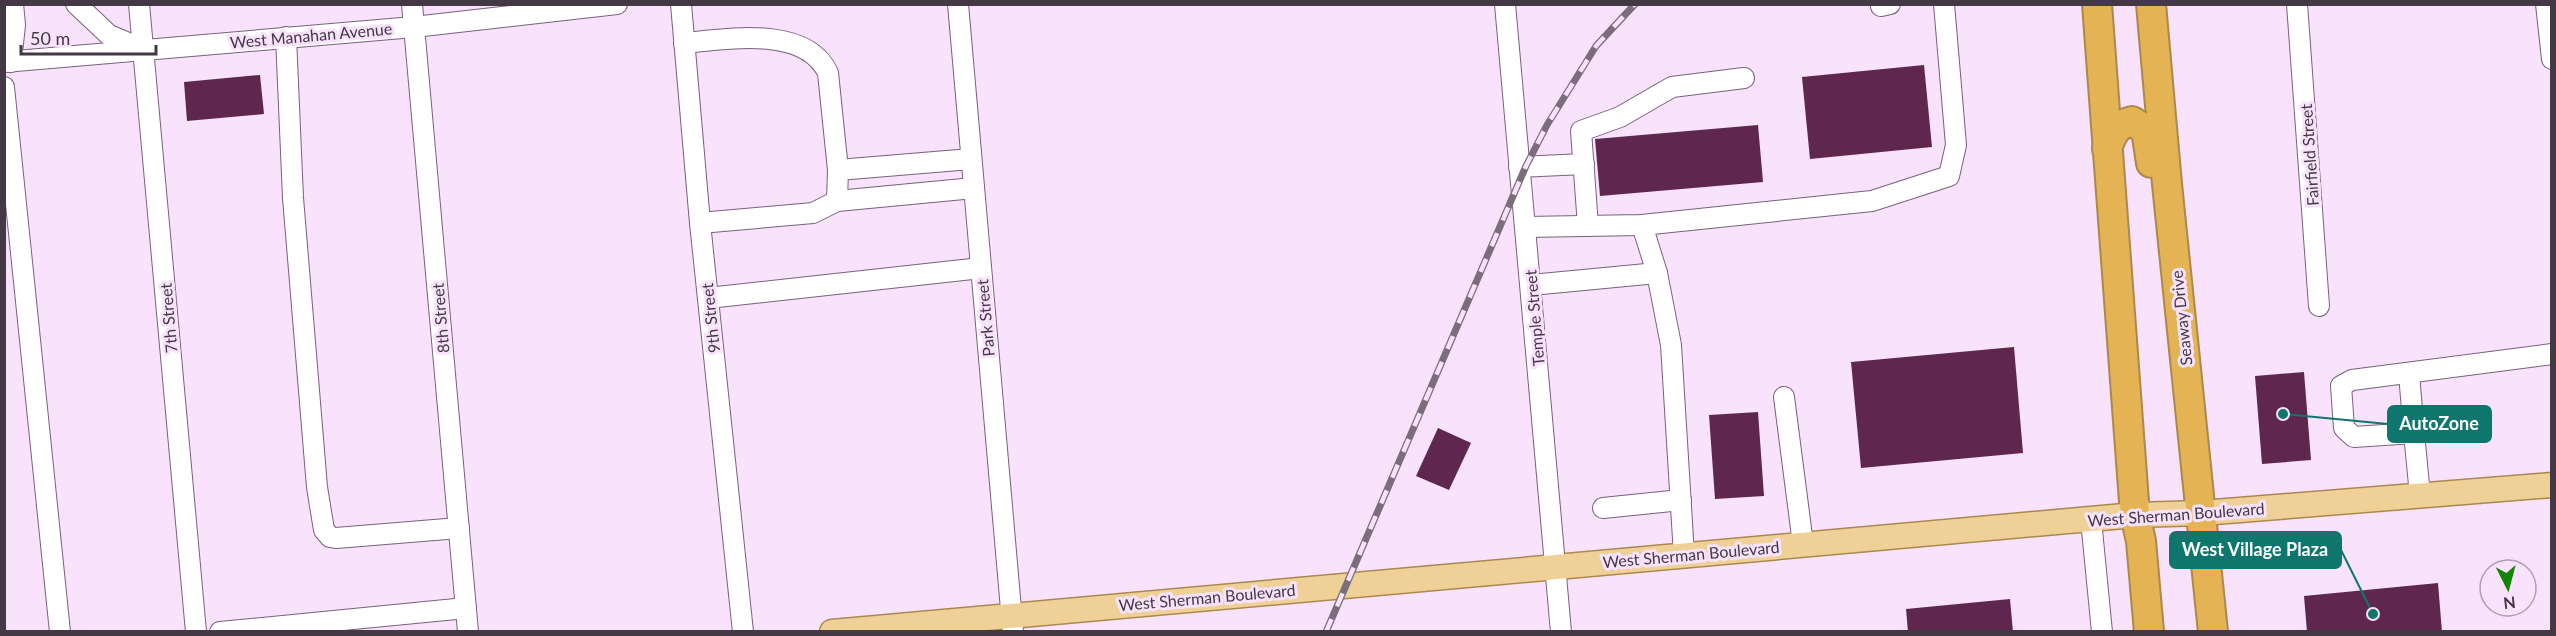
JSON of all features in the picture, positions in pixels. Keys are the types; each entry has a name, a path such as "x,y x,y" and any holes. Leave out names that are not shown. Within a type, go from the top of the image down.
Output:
{"highway":[{"path":"2097,4 2138,528 2149,632"},
{"name":"Seaway Drive","path":"2151,4 2213,632"},
{"path":"2107,150 2111,135 2120,123 2132,121 2146,130 2179,435 2197,468"},
{"path":"2138,528 2159,582 2163,632"}],"main road":[{"name":"West Sherman Boulevard","path":"832,632 1012,624 1557,566 2091,520 2138,528 2202,513 2552,485"}],"street":[{"path":"8,62 15,25 14,4"},
{"path":"76,4 109,35 143,49"},
{"name":"7th Street","path":"139,4 196,632"},
{"name":"8th Street","path":"412,4 468,632"},
{"name":"West Manahan Avenue","path":"8,62 414,27 547,8 617,4"},
{"name":"9th Street","path":"681,4 700,223 743,632"},
{"name":"Park Street","path":"958,4 1012,624"},
{"name":"Temple Street","path":"1505,4 1557,566 1561,632"},
{"path":"1526,227 1642,225 1872,201 1949,176 1956,145 1944,4"},
{"name":"Fairfield Street","path":"2297,4 2319,306"},
{"path":"2549,16 2552,59"},
{"path":"286,37 293,198 317,487 324,530 330,537 336,538 459,528"},
{"path":"684,43 750,38 792,44 814,53 823,61 828,73 838,170 837,201"},
{"path":"1588,226 1581,131 1620,117 1672,87 1744,78"},
{"path":"4,87 60,632"},
{"path":"838,170 971,159"},
{"path":"1519,167 1584,164"},
{"path":"700,223 813,213 837,201 974,188"},
{"path":"1642,225 1657,273 1671,345 1684,555"},
{"path":"708,298 981,268"},
{"path":"1531,285 1657,273"},
{"path":"2414,433 2354,437 2344,428 2341,386 2352,380 2552,354"},
{"path":"2409,374 2420,495"},
{"path":"1784,397 1803,544"},
{"path":"1603,508 1681,500"},
{"path":"2091,520 2102,632"},
{"path":"220,632 466,608"}],"building":[{"path":"1924,65 1932,147 1810,159 1802,77"},
{"path":"260,75 264,114 187,121 184,82"},
{"path":"1758,125 1763,182 1600,196 1595,139"},
{"path":"2014,347 2023,453 1861,468 1851,362"},
{"path":"2304,372 2311,460 2262,464 2255,376"},
{"path":"1758,412 1764,496 1715,499 1709,415"},
{"path":"1438,428 1471,443 1449,490 1416,476"},
{"path":"2438,583 2442,632 2307,632 2304,596"},
{"path":"2010,599 2013,632 1908,632 1906,609"}],"railway":[{"path":"1326,632 1526,166 1547,125 1596,46 1635,4"}],"place":[{"name":"AutoZone","path":"2283,414"},
{"name":"West Village Plaza","path":"2373,614"}]}
